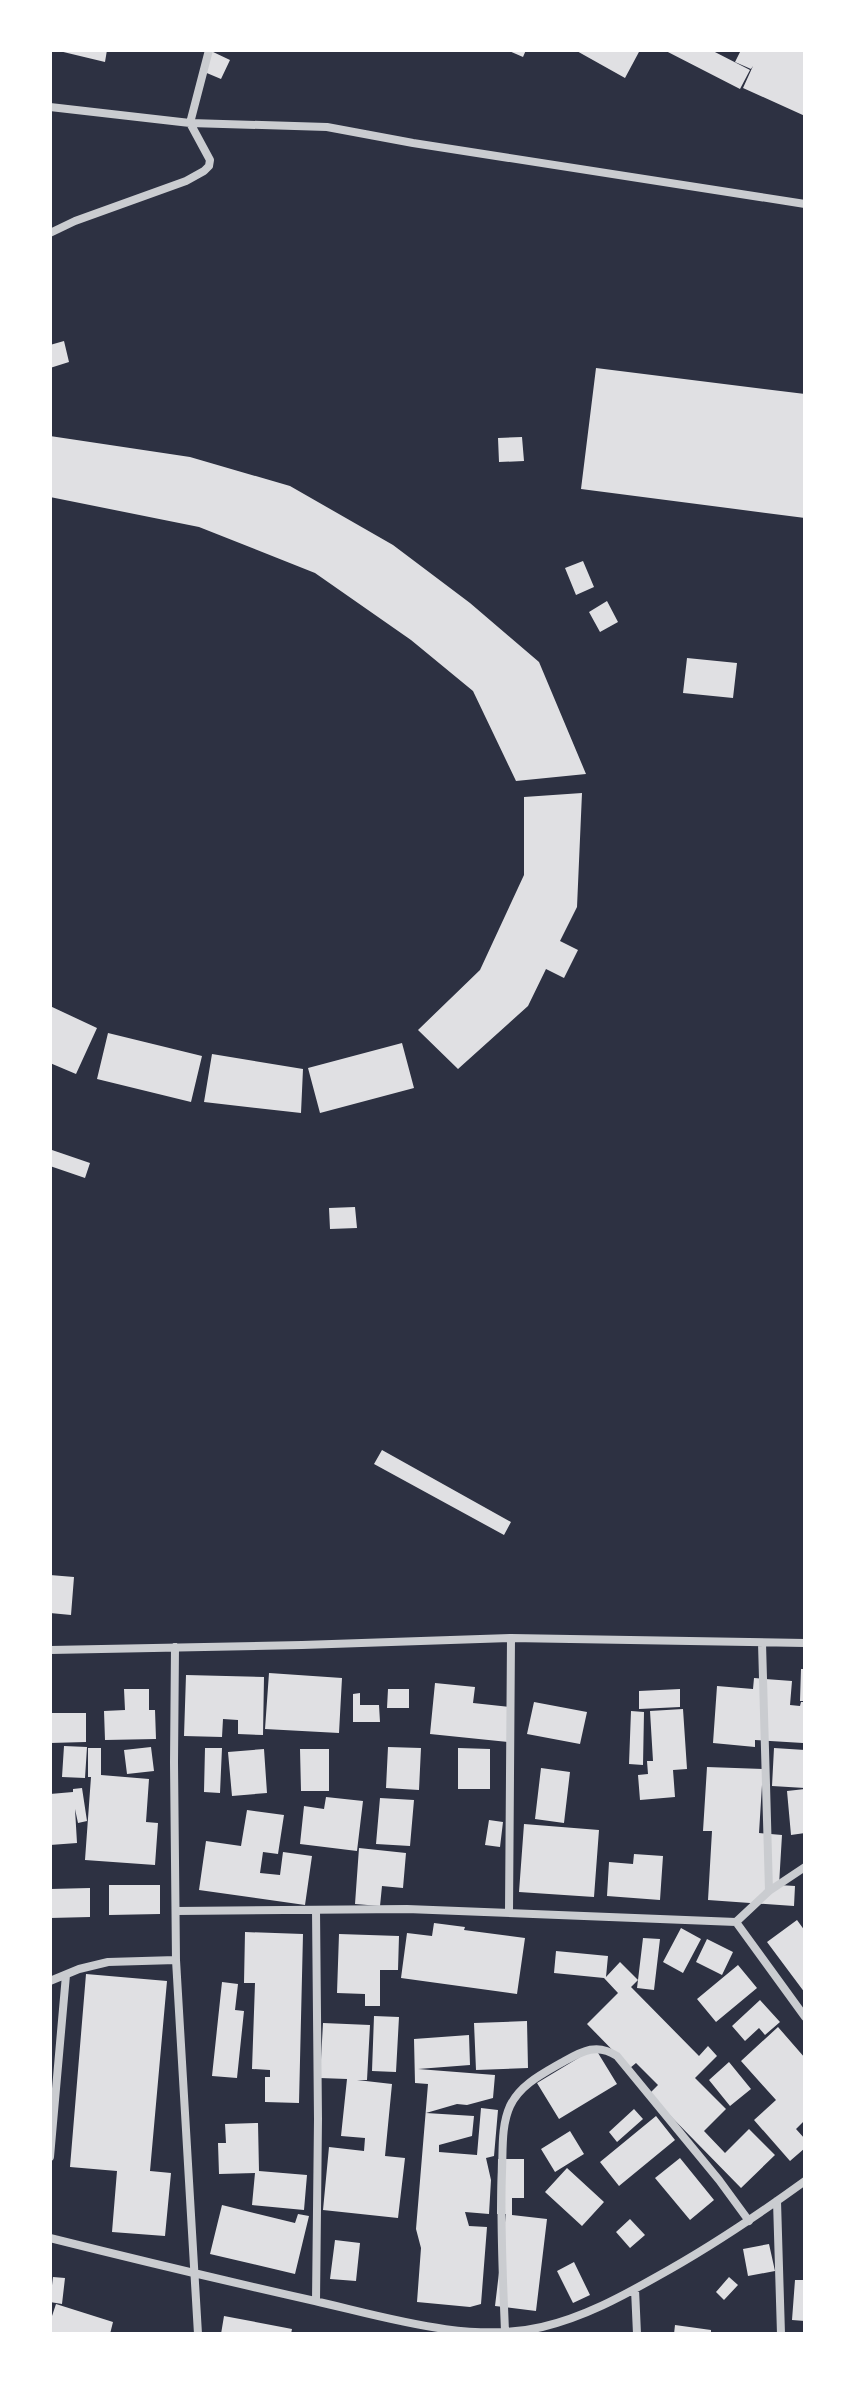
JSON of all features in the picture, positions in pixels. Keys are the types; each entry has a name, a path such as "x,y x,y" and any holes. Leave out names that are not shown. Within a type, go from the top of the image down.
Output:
{"street":[{"path":"50,233 137,200 209,166 210,160 190,123 209,50"},
{"path":"50,107 190,123 327,127 805,204"},
{"path":"509,1912 511,1638"},
{"path":"50,1650 511,1638 805,1643"},
{"path":"762,1643 769,1891"},
{"path":"175,1647 176,1960 198,2334"},
{"path":"176,1911 407,1909 736,1922 769,1891 805,1867"},
{"path":"316,1910 316,2301"},
{"path":"736,1922 805,2017"},
{"path":"50,1981 108,1962 176,1960"},
{"path":"50,2157 66,1975"},
{"path":"505,2332 501,2217 505,2119 511,2103 522,2089 584,2050 598,2047 617,2056 749,2221"},
{"path":"50,2238 196,2275 433,2328 505,2332 541,2327 602,2307 684,2262 805,2181"},
{"path":"777,2201 781,2334"},
{"path":"635,2289 637,2334"}],"building":[{"path":"55,50 107,50 105,62"},
{"path":"507,50 526,50 523,57"},
{"path":"575,50 640,50 625,78"},
{"path":"664,50 711,50 750,70 740,89"},
{"path":"741,50 805,50 805,116 743,88 753,66 751,69 735,62"},
{"path":"211,51 230,60 221,79 202,71"},
{"path":"64,341 69,362 50,368 50,345"},
{"path":"596,368 805,394 805,518 581,489"},
{"path":"50,436 190,457 290,486 393,545 470,603 539,662 586,774 516,781 473,691 411,640 315,573 199,527 50,497"},
{"path":"522,437 524,461 499,462 498,438"},
{"path":"583,561 594,587 576,595 565,568"},
{"path":"607,601 618,622 600,632 589,612"},
{"path":"687,658 737,663 733,698 683,693"},
{"path":"582,793 577,907 560,941 578,950 564,978 546,969 528,1006 458,1069 418,1030 480,970 524,875 524,797"},
{"path":"50,1006 97,1028 76,1074 50,1063"},
{"path":"108,1033 202,1056 191,1102 97,1079"},
{"path":"402,1043 414,1088 320,1113 308,1068"},
{"path":"212,1054 303,1069 301,1113 204,1102"},
{"path":"52,1150 90,1163 85,1178 50,1166"},
{"path":"355,1207 357,1228 330,1229 329,1208"},
{"path":"382,1450 511,1522 504,1535 374,1464"},
{"path":"50,1575 74,1577 71,1615 50,1613"},
{"path":"801,1669 805,1669 805,1701 800,1701"},
{"path":"269,1673 342,1678 339,1733 265,1729"},
{"path":"186,1675 264,1677 263,1735 238,1734 238,1720 223,1719 222,1737 184,1736"},
{"path":"754,1678 792,1681 790,1705 800,1706 801,1702 805,1702 803,1743 755,1740 755,1747 713,1743 717,1686 753,1689"},
{"path":"435,1683 475,1687 473,1703 511,1707 508,1742 430,1734"},
{"path":"124,1689 149,1689 149,1710 155,1710 156,1739 105,1740 104,1711 125,1710"},
{"path":"388,1689 409,1689 409,1708 387,1708"},
{"path":"680,1689 680,1707 639,1709 639,1691"},
{"path":"360,1693 360,1705 379,1705 380,1722 353,1722 353,1694"},
{"path":"534,1702 587,1712 580,1744 527,1734"},
{"path":"683,1709 687,1769 673,1770 675,1797 640,1800 638,1775 648,1774 647,1761 653,1761 650,1711"},
{"path":"631,1711 644,1712 643,1765 629,1764"},
{"path":"50,1713 86,1713 86,1742 50,1743"},
{"path":"64,1746 87,1747 85,1778 62,1777"},
{"path":"151,1747 154,1771 127,1774 124,1750"},
{"path":"388,1747 421,1748 419,1790 386,1788"},
{"path":"88,1748 101,1748 101,1775 149,1779 146,1822 158,1823 155,1865 85,1860 91,1777 88,1777"},
{"path":"205,1748 222,1748 220,1793 204,1792"},
{"path":"458,1748 490,1749 490,1789 458,1789"},
{"path":"774,1748 805,1750 805,1788 772,1786"},
{"path":"264,1749 267,1793 232,1796 228,1752"},
{"path":"300,1749 329,1749 329,1791 301,1791"},
{"path":"707,1767 763,1769 759,1833 782,1835 779,1885 795,1886 794,1906 708,1900 712,1831 703,1831"},
{"path":"541,1768 570,1772 564,1823 535,1819"},
{"path":"82,1788 87,1821 78,1823 75,1809 77,1843 50,1845 50,1794"},
{"path":"805,1789 805,1833 791,1835 787,1791"},
{"path":"326,1797 363,1801 357,1851 300,1844 304,1806 324,1809"},
{"path":"380,1798 414,1800 410,1846 376,1844"},
{"path":"247,1810 284,1815 278,1854 263,1852 260,1873 280,1875 283,1852 312,1856 305,1905 199,1890 206,1841 241,1846"},
{"path":"489,1820 503,1822 500,1847 485,1845"},
{"path":"524,1824 599,1830 594,1897 519,1892"},
{"path":"359,1848 406,1853 403,1888 382,1886 380,1906 355,1904"},
{"path":"634,1854 663,1856 660,1900 607,1896 609,1862 633,1864"},
{"path":"109,1885 160,1885 160,1914 109,1915"},
{"path":"90,1888 90,1917 50,1918 50,1889"},
{"path":"797,1920 805,1931 805,1993 767,1942"},
{"path":"434,1923 525,1938 517,1994 401,1978 407,1933 432,1936"},
{"path":"681,1928 701,1939 683,1973 663,1962"},
{"path":"245,1932 303,1934 299,2103 265,2102 265,2077 270,2077 270,2070 252,2069 255,1983 244,1983"},
{"path":"339,1934 399,1936 398,1970 380,1970 380,2006 365,2006 365,1994 337,1993"},
{"path":"643,1938 660,1939 654,1990 637,1988"},
{"path":"707,1939 733,1952 722,1975 696,1962"},
{"path":"556,1951 608,1956 606,1977 620,1962 638,1980 631,1987 699,2056 708,2046 717,2056 695,2078 726,2109 704,2131 725,2153 749,2129 775,2155 741,2188 649,2094 658,2085 636,2063 630,2068 587,2024 618,1993 604,1978 554,1973"},
{"path":"738,1965 757,1988 716,2022 697,1999"},
{"path":"86,1974 167,1981 150,2171 171,2173 165,2236 112,2232 117,2171 70,2167"},
{"path":"222,1982 238,1984 235,2010 244,2011 237,2078 212,2076"},
{"path":"760,2000 780,2022 765,2035 759,2028 745,2041 732,2026"},
{"path":"374,2016 399,2017 396,2072 372,2071"},
{"path":"527,2021 528,2068 476,2070 474,2023"},
{"path":"323,2023 370,2025 367,2080 357,2080 392,2084 385,2156 405,2158 398,2218 323,2210 329,2147 364,2151 365,2138 341,2136 347,2079 320,2078"},
{"path":"778,2027 805,2058 805,2120 796,2129 805,2139 805,2148 790,2161 754,2120 776,2100 741,2061"},
{"path":"469,2035 470,2065 418,2069 495,2075 493,2098 426,2113 474,2116 472,2136 439,2145 439,2152 477,2155 481,2108 498,2110 494,2156 486,2158 491,2180 489,2214 465,2212 469,2226 487,2227 481,2304 470,2307 417,2302 421,2248 416,2229 428,2084 415,2083 414,2039"},
{"path":"595,2048 617,2084 559,2119 537,2083"},
{"path":"729,2062 751,2089 730,2106 709,2080"},
{"path":"634,2109 643,2119 617,2142 609,2132"},
{"path":"656,2116 675,2140 619,2186 600,2162"},
{"path":"258,2123 259,2171 307,2175 304,2210 252,2205 255,2173 219,2174 218,2143 226,2143 225,2124"},
{"path":"570,2131 584,2154 555,2172 541,2149"},
{"path":"680,2158 714,2200 690,2220 655,2178"},
{"path":"498,2159 524,2159 524,2198 512,2198 512,2215 547,2219 536,2311 495,2306 506,2214 497,2214"},
{"path":"567,2168 604,2202 582,2226 545,2192"},
{"path":"222,2205 295,2223 298,2214 309,2216 295,2274 210,2254"},
{"path":"630,2219 645,2235 630,2248 616,2232"},
{"path":"335,2240 360,2243 356,2281 330,2279"},
{"path":"769,2244 775,2271 748,2276 743,2249"},
{"path":"574,2262 590,2295 573,2303 557,2271"},
{"path":"53,2277 65,2278 62,2304 50,2302"},
{"path":"729,2277 738,2285 724,2300 716,2292"},
{"path":"795,2280 805,2280 805,2321 792,2320"},
{"path":"56,2304 113,2322 110,2334 50,2334"},
{"path":"224,2316 292,2329 291,2334 221,2334"},
{"path":"675,2325 711,2330 711,2334 674,2334"}]}
